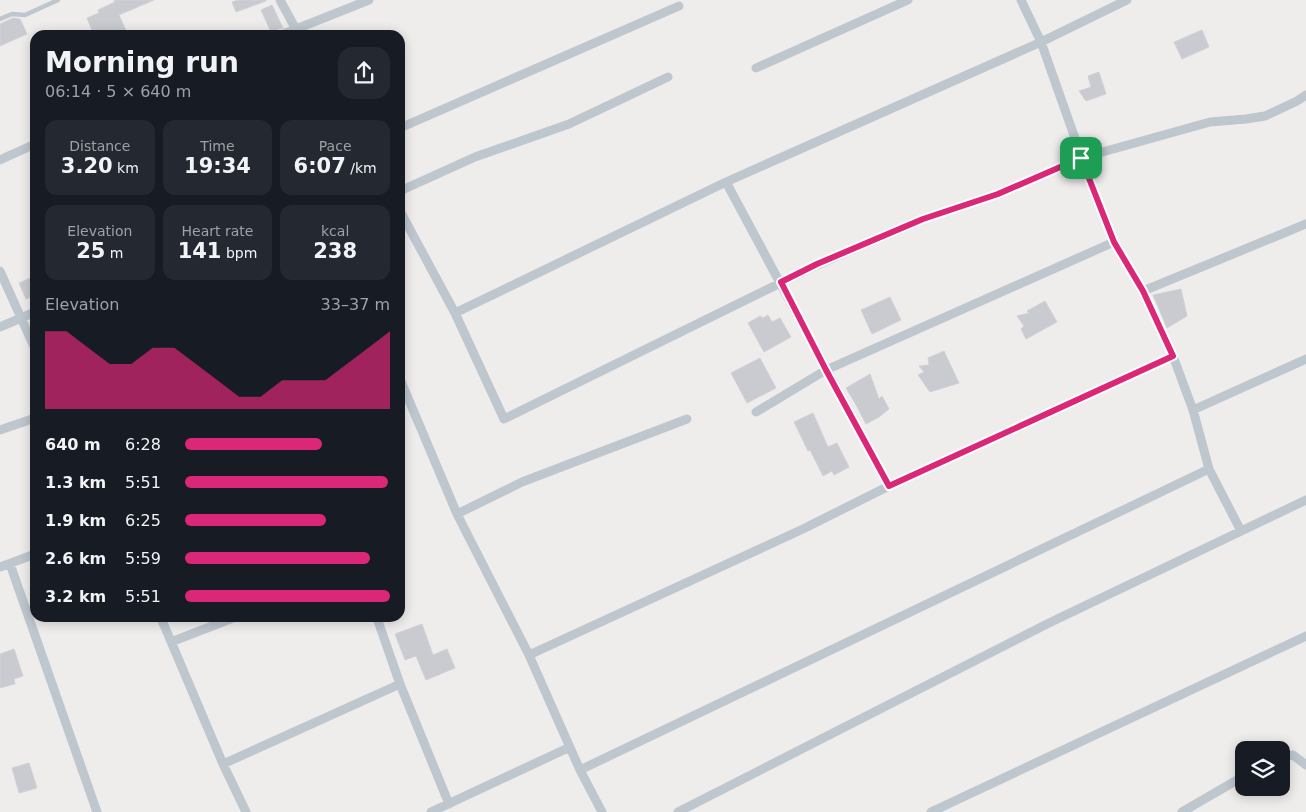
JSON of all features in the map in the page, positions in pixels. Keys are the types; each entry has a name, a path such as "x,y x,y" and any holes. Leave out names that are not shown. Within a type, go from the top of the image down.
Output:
{"street":[{"path":"280,0 296,30"},
{"path":"302,30 369,0"},
{"path":"756,68 908,0"},
{"path":"1021,0 1041,42 1081,158 1114,242 1143,291 1173,356 1193,410 1209,469 1241,531"},
{"path":"455,313 726,182 1041,42 1127,0"},
{"path":"405,126 679,6"},
{"path":"405,189 475,157 568,124 668,76"},
{"path":"405,220 455,313 504,419 817,264 923,219 998,194 1081,158 1210,122 1265,116 1306,95"},
{"path":"0,160 30,146"},
{"path":"726,182 889,486"},
{"path":"1143,291 1306,224"},
{"path":"756,412 826,370 1114,242"},
{"path":"0,271 30,338"},
{"path":"0,328 30,314"},
{"path":"529,655 802,529 889,486 1173,356"},
{"path":"1193,410 1306,359"},
{"path":"405,391 457,514 529,655 580,770 602,812"},
{"path":"457,514 522,482 686,418"},
{"path":"0,430 30,420"},
{"path":"580,770 1209,469"},
{"path":"678,812 1049,624 1306,500"},
{"path":"0,567 30,556"},
{"path":"10,564 30,621"},
{"path":"30,622 97,812"},
{"path":"163,622 223,764 246,812"},
{"path":"171,642 224,622"},
{"path":"378,622 400,684 449,804"},
{"path":"932,812 1306,636"},
{"path":"223,764 400,684"},
{"path":"431,812 570,746"},
{"path":"1290,756 1293,755 1306,765"},
{"path":"1182,812 1235,781"}],"lane":[{"path":"0,19 12,14 25,15 58,0"}],"building":[{"path":"114,0 154,0 119,15 126,30 92,30 87,18 99,13 98,10 115,2"},
{"path":"238,0 266,1 236,12 232,2"},
{"path":"272,5 283,28 270,30 261,10"},
{"path":"13,18 20,19 27,34 0,46 0,24"},
{"path":"1202,30 1209,47 1182,59 1174,42"},
{"path":"1099,72 1106,94 1086,101 1079,91 1091,87 1088,76"},
{"path":"30,278 30,298 26,299 19,283"},
{"path":"1181,289 1187,316 1167,328 1153,295"},
{"path":"890,297 901,320 872,334 861,310"},
{"path":"1045,301 1057,322 1026,339 1021,329 1024,326 1017,316 1029,313 1027,311"},
{"path":"768,315 772,322 780,318 791,337 764,352 748,323 760,316 763,318"},
{"path":"944,351 959,383 930,392 918,375 924,372 919,366 929,365 928,358"},
{"path":"760,358 776,388 747,403 731,373"},
{"path":"870,374 879,399 882,396 889,409 866,424 846,388"},
{"path":"813,413 828,447 837,443 849,467 834,475 832,471 823,476 794,422"},
{"path":"422,624 433,655 447,649 455,668 426,680 416,656 405,660 395,634"},
{"path":"14,649 23,676 14,679 15,684 0,688 0,654"},
{"path":"29,763 37,788 19,793 12,768"}],"route":[{"path":"1081,158 1114,242 1143,291 1173,356 889,486 781,282 817,264 923,219 998,194 1081,158"}]}
